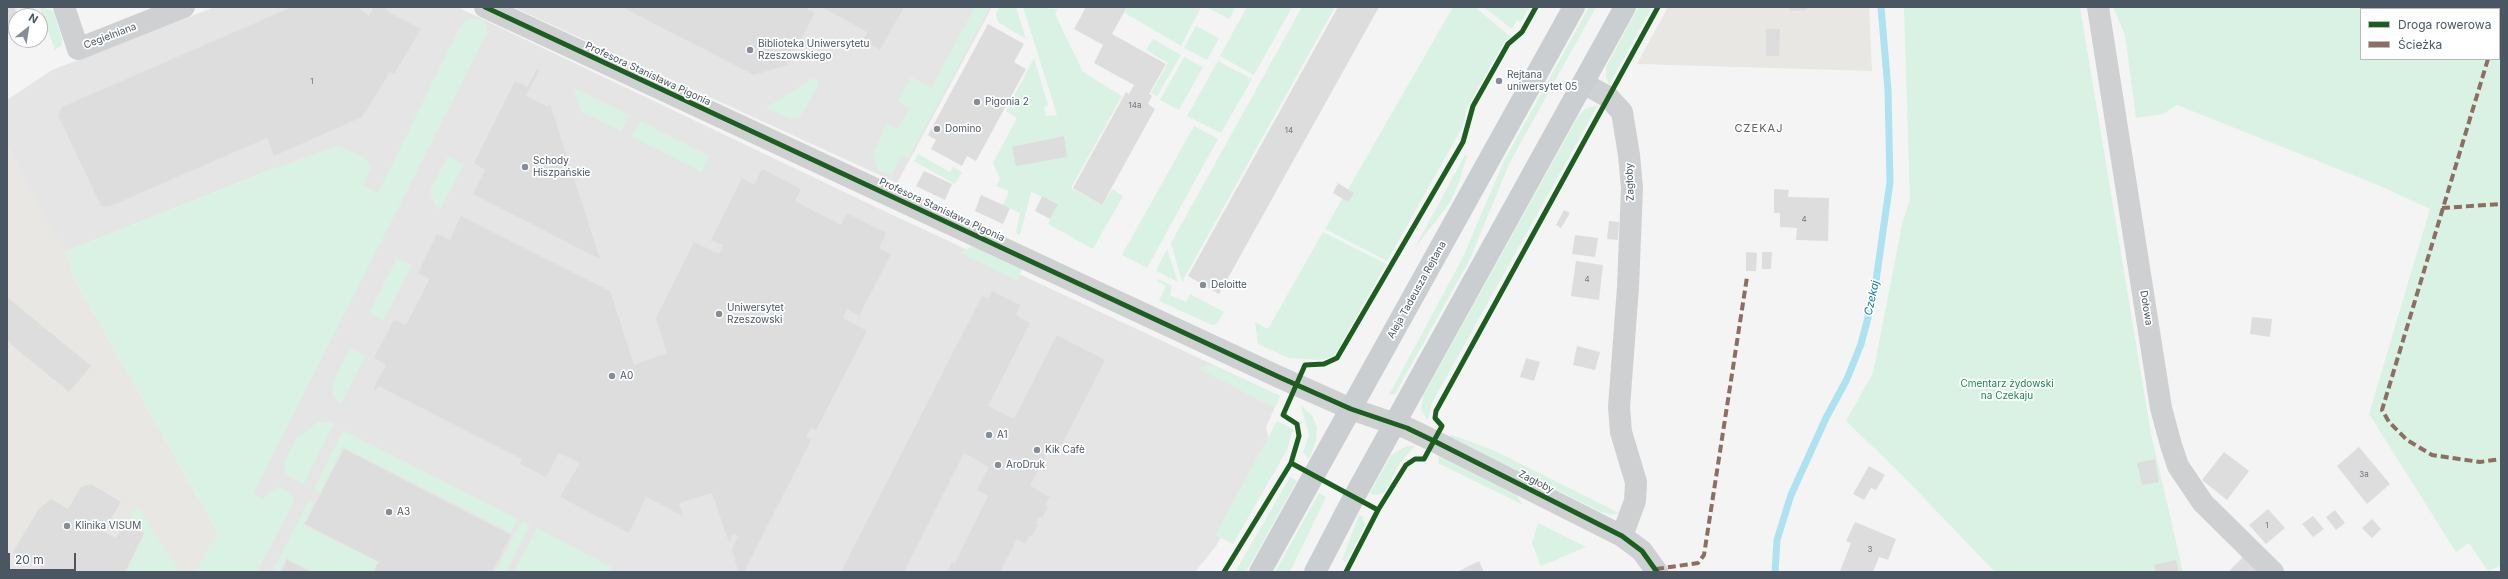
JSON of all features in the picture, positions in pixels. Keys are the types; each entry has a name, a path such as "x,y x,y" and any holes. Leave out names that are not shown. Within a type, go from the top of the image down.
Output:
{"main road":[{"name":"Aleja Tadeusza Rejtana","path":"1260,572 1574,7"},
{"path":"1315,572 1394,424 1625,7"}],"street":[{"name":"Cegielniana","path":"64,7 78,48 184,7"},
{"name":"Profesora Stanisława Pigonia","path":"485,7 712,115 1351,409 1394,424"},
{"name":"Dołowa","path":"2098,7 2160,408 2171,445 2178,466 2203,503 2273,572"},
{"name":"Zagłoby","path":"1583,83 1608,97 1622,112 1629,155 1632,188 1628,287 1618,407 1621,432 1636,482 1636,501 1622,536"},
{"name":"Zagłoby","path":"1394,424 1434,441 1622,536 1642,550 1657,572"}],"shaded area":[{"name":"Uniwersytet Rzeszowski","path":"215,7 457,7 880,209 1280,396 1266,427 1271,450 1216,546 1195,572 195,572 218,533 275,168 64,252 7,145 7,100 52,70"},
{"path":"513,7 992,7 897,183"},
{"path":"1668,7 1869,7 1872,71 1637,64"},
{"path":"7,145 71,264 70,271 218,533 195,572 7,572"}],"green space":[{"path":"975,7 990,7 908,159 902,156 891,175 878,171 873,153 887,123 897,130 910,108 898,101 911,77 931,88"},
{"path":"999,7 1016,7 1026,39 998,22 996,14"},
{"path":"1023,7 1058,9 1055,14 1083,72 1122,96 1071,188 1102,205 1112,189 1123,196 1093,249 1048,224 1058,203 1031,192 1020,235 1016,233 1020,213 1003,205 1009,191 996,186 1000,179 993,163 1017,118 1006,111 1034,58 1048,105 1044,107 1046,116 1057,115"},
{"path":"1128,7 1201,7 1181,46 1125,13"},
{"path":"1206,7 1236,7 1229,19"},
{"path":"1247,7 1292,7 1254,75 1220,56"},
{"path":"1302,7 1335,7 1182,282 1171,243"},
{"path":"1453,7 1475,7 1511,37 1504,42 1467,108 1462,128 1387,261 1325,229"},
{"path":"1484,7 1529,7 1521,22 1517,20 1512,29"},
{"path":"1589,7 1596,7 1510,162 1469,261 1395,394 1389,395 1462,259 1505,159"},
{"path":"1652,7 1609,85 1606,77 1606,67 1638,8"},
{"name":"Cmentarz żydowski na Czekaju","path":"1904,7 2080,7 2151,434 2183,572 1995,572 1898,471 1846,421 1873,373 1903,220 1910,200"},
{"path":"2113,7 2501,7 2501,566 2488,571 2469,543 2456,552 2369,414 2430,209 2378,185 2177,105 2163,114 2136,118 2125,35"},
{"path":"48,9 53,11 62,39 62,45 55,50 48,30"},
{"path":"469,18 482,20 487,26 487,33 253,494 264,499 268,493 278,487 289,492 293,497 293,504 257,572 195,572 218,533 70,271 71,264 64,252 275,168 338,146 366,158 371,168 363,185 378,193 460,27"},
{"path":"1196,26 1219,38 1207,60 1184,48"},
{"path":"1153,39 1181,55 1157,96 1151,93 1168,63 1146,50"},
{"path":"1184,57 1203,67 1179,110 1160,100"},
{"path":"1218,61 1252,79 1221,133 1187,116"},
{"path":"813,78 818,81 818,86 800,117 791,119 766,108"},
{"path":"574,88 629,115 621,131 581,112"},
{"path":"1598,105 1432,403 1428,420 1421,410 1423,396 1579,115 1585,109"},
{"path":"640,121 709,156 702,172 632,137"},
{"path":"1194,126 1218,139 1147,268 1122,255"},
{"path":"918,154 950,172 953,167 962,172 955,184 914,161"},
{"path":"1465,155 1467,156 1458,185 1449,204 1414,249"},
{"path":"448,156 464,164 440,210 434,204 430,191"},
{"path":"1323,232 1386,264 1334,356 1320,360 1289,358 1258,344 1255,322 1268,329"},
{"path":"971,247 979,248 1023,267 1017,281 960,253"},
{"path":"1167,249 1178,282 1156,271"},
{"path":"397,258 412,265 383,321 369,313"},
{"path":"1158,279 1172,286 1170,295 1186,302 1190,294 1224,312 1217,324 1212,325 1159,301 1166,286 1157,281"},
{"path":"350,348 365,356 341,404 333,395 333,383"},
{"path":"1207,365 1214,366 1280,396 1275,408 1199,369"},
{"path":"1301,406 1311,414 1317,427 1316,441 1309,459 1303,452 1309,435"},
{"path":"1277,421 1293,429 1287,450 1233,544 1215,535"},
{"path":"318,422 329,422 334,424 303,485 286,474 284,463 296,438"},
{"path":"343,430 518,519 511,533 343,447 320,493 314,489"},
{"path":"1452,435 1493,450 1619,513 1612,515 1601,512 1449,436"},
{"path":"1407,446 1415,446 1400,463 1384,493 1374,495 1370,493 1391,455"},
{"path":"1439,455 1516,495 1523,505 1438,463"},
{"path":"1290,477 1297,481 1246,572 1235,572"},
{"path":"1319,493 1326,497 1290,572 1275,572"},
{"path":"309,500 314,503 303,525 378,562 373,572 314,572 286,558 279,572 272,572"},
{"path":"137,505 180,572 127,572 145,532 127,521"},
{"path":"1359,515 1363,517 1365,526 1346,562 1342,560"},
{"path":"522,521 530,525 506,572 495,572"},
{"path":"1538,523 1586,547 1541,566 1532,543"},
{"path":"537,528 611,567 608,572 514,572"}],"building":[{"path":"7,7 21,7 8,8 7,34"},
{"path":"292,7 357,7 369,16 374,7 383,7 390,13 421,29 394,74 390,72 362,117 274,156 267,138 108,207 101,206 58,115 62,107"},
{"name":"Biblioteka Uniwersytetu Rzeszowskiego","path":"622,7 804,7 815,13 787,65 754,75"},
{"name":"Biblioteka Uniwersytetu Rzeszowskiego","path":"822,7 904,7 880,50 863,41 867,32"},
{"path":"1086,7 1127,7 1112,34 1166,64 1149,94 1152,96 1148,104 1155,109 1102,205 1073,188 1126,92 1129,94 1134,85 1094,63 1103,45 1074,29"},
{"path":"1338,7 1379,7 1219,294 1188,276"},
{"path":"1790,7 1807,7 1807,10 1790,11"},
{"name":"Pigonia 2","path":"988,24 1024,44 1014,62 1026,69 976,161 967,156 962,166 931,149 936,140 928,135"},
{"path":"1766,29 1780,29 1779,56 1766,56"},
{"name":"Schody Hiszpańskie","path":"538,68 539,71 526,96 548,107 550,104 600,259 473,194 485,170 474,163 515,81 527,87"},
{"path":"1064,136 1067,157 1016,166 1012,147"},
{"name":"A0","path":"762,169 801,189 795,201 841,225 847,213 886,233 879,248 891,254 859,316 847,309 843,318 867,331 816,430 811,428 806,437 811,440 744,572 738,572 732,549 738,536 733,534 729,542 712,493 679,503 683,516 646,497 629,533 560,497 580,463 559,453 546,477 520,464 522,459 378,386 376,390 373,389 386,365 374,358 394,320 406,325 430,279 418,273 437,234 450,240 461,216 610,291 634,365 667,353 656,318 694,242 719,254 723,245 711,240 742,178 754,185"},
{"path":"924,171 952,184 945,200 916,186"},
{"path":"1338,183 1354,193 1348,202 1333,193"},
{"path":"1774,189 1789,190 1788,197 1829,198 1828,241 1796,240 1797,228 1780,227 1780,213 1774,213"},
{"path":"981,195 1010,208 1003,224 975,211"},
{"path":"1042,196 1058,204 1050,219 1035,211"},
{"path":"1564,210 1570,213 1561,228 1556,225"},
{"path":"1609,221 1619,222 1618,240 1607,239"},
{"path":"1575,235 1598,238 1595,257 1572,254"},
{"path":"1746,252 1757,253 1756,271 1746,271"},
{"path":"1762,252 1772,252 1771,269 1762,269"},
{"path":"1576,261 1603,265 1599,300 1571,296"},
{"name":"A1","path":"992,291 1020,305 1016,315 1030,323 988,406 1014,419 1057,335 1105,360 1056,456 1048,451 1030,486 1052,498 1049,498 1045,505 1048,506 1042,518 1039,517 1036,523 1038,524 1032,536 1030,535 1025,544 1017,539 1000,572 947,572 952,562 955,563 988,496 977,490 989,467 964,453 904,572 841,572 982,296 988,299"},
{"path":"7,297 91,366 69,392 7,341"},
{"path":"2252,317 2272,319 2270,337 2250,334"},
{"path":"1577,346 1600,352 1595,370 1573,365"},
{"path":"1526,358 1540,362 1534,381 1520,377"},
{"path":"2359,447 2390,484 2367,504 2337,466"},
{"name":"A3","path":"344,449 511,535 492,572 374,572 379,562 305,524"},
{"path":"2224,452 2249,471 2227,500 2202,480"},
{"path":"2155,459 2159,482 2142,485 2137,463"},
{"path":"1869,466 1885,475 1876,490 1871,488 1864,500 1853,494"},
{"name":"Klinika VISUM","path":"91,484 121,502 103,531 116,538 126,522 144,533 125,572 41,572 40,567 13,552 39,509 51,499 68,509 81,487"},
{"path":"2268,509 2285,528 2266,544 2249,525"},
{"path":"2335,510 2345,523 2336,530 2326,517"},
{"path":"2313,516 2324,529 2313,537 2302,524"},
{"path":"2372,519 2381,529 2372,538 2362,528"},
{"path":"1855,522 1896,539 1888,560 1879,557 1873,572 1840,571 1851,543 1846,541"},
{"path":"2243,557 2259,572 2228,572"},
{"path":"287,560 311,572 281,572"},
{"path":"2176,560 2179,572 2156,572 2154,565"},
{"path":"1479,561 1484,572 1457,572"}],"waterway":[{"name":"Czekaj","path":"1775,572 1777,540 1791,495 1826,418 1847,379 1861,344 1874,295 1890,182 1888,90 1881,7"}],"marked path":[{"path":"2488,60 2382,410 2389,422 2407,440 2432,455 2480,462 2501,459"},
{"path":"2442,208 2501,204"},
{"path":"1656,569 1698,563 1704,555 1747,277"}],"cycle path":[{"path":"485,7 1279,377 1351,409 1407,428 1434,441 1622,536 1642,551 1657,572"},
{"path":"1224,572 1291,463 1299,436 1297,424 1283,415 1305,365 1324,364 1337,358 1463,142 1473,106 1508,44 1522,32 1536,7"},
{"path":"1346,572 1378,510 1406,465 1415,459 1424,459 1442,426 1435,418 1436,411 1658,7"},
{"path":"1291,463 1378,510"}],"place":[{"name":"Biblioteka Uniwersytetu Rzeszowskiego","path":"750,50"},
{"name":"Rejtana uniwersytet 05","path":"1499,81"},
{"name":"Pigonia 2","path":"977,102"},
{"name":"Domino","path":"937,129"},
{"name":"Schody Hiszpańskie","path":"525,167"},
{"name":"Deloitte","path":"1203,285"},
{"name":"Uniwersytet Rzeszowski","path":"719,314"},
{"name":"A0","path":"612,376"},
{"name":"A1","path":"989,435"},
{"name":"Kik Cafè","path":"1037,450"},
{"name":"AroDruk","path":"998,465"},
{"name":"A3","path":"389,512"},
{"name":"Klinika VISUM","path":"67,526"}],"district":[{"name":"CZEKAJ","path":"1759,129"}]}
